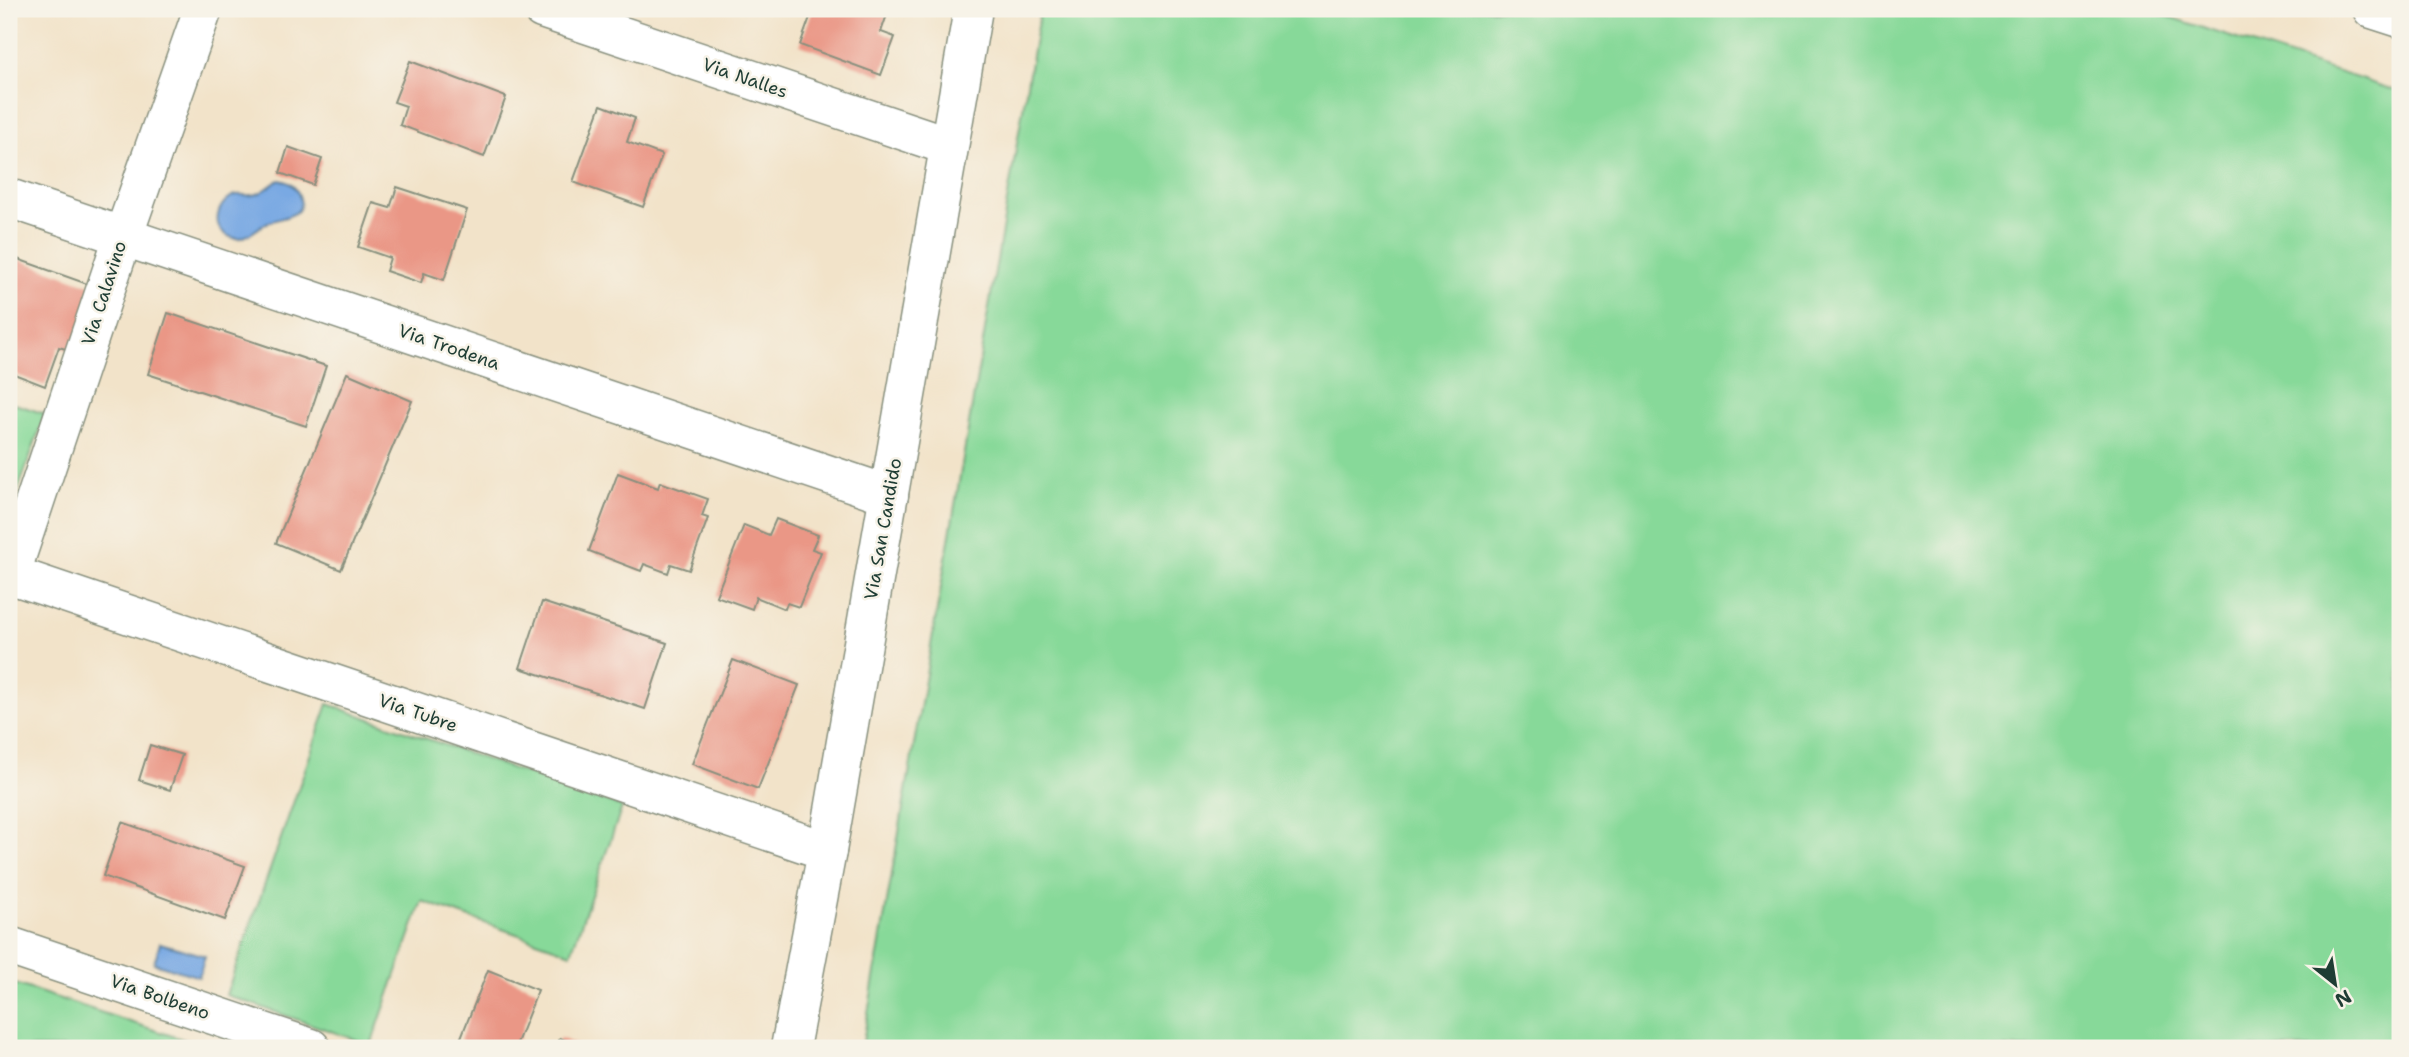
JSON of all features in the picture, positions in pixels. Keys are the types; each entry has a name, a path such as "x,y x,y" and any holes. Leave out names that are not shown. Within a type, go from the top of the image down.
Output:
{"street":[{"name":"Via Calavino","path":"9,576 122,236 203,9"},
{"name":"Via Nalles","path":"542,9 949,146"},
{"name":"Via San Candido","path":"790,1048 827,851 973,9"},
{"path":"2372,9 2400,18"},
{"name":"Via Trodena","path":"9,198 889,495"},
{"name":"Via Tubre","path":"9,576 827,851"},
{"name":"Via Bolbeno","path":"9,946 311,1048"}],"green space":[{"path":"1040,9 2145,9 2400,92 2400,1048 862,1048"},
{"path":"9,402 45,414 9,516"},
{"path":"328,704 622,807 571,953 422,901 371,1045 226,995"},
{"path":"9,982 209,1048 9,1048"}],"water":[{"path":"280,180 290,183 297,191 300,206 297,211 267,223 241,238 230,237 221,230 218,214 227,200 235,195 260,193"},
{"path":"160,943 205,956 199,977 154,963"}],"building":[{"path":"813,9 889,9 881,32 895,37 881,75 800,45"},
{"path":"410,61 506,97 484,157 400,125 406,106 394,102"},
{"path":"601,105 635,118 627,142 662,155 643,207 573,182"},
{"path":"288,147 322,159 313,185 280,173"},
{"path":"397,187 467,210 444,280 424,273 421,283 386,271 390,258 358,247 373,203 390,208"},
{"path":"9,256 96,287 72,351 59,347 45,386 9,372"},
{"path":"168,313 326,366 306,426 148,374"},
{"path":"347,373 412,401 341,570 276,543"},
{"path":"618,473 658,488 660,482 708,499 702,516 708,518 689,570 671,564 668,573 644,564 641,571 589,551"},
{"path":"776,519 818,535 812,549 821,552 799,607 787,603 785,609 756,597 752,609 716,596 744,525 769,535"},
{"path":"542,602 667,643 645,709 520,668"},
{"path":"733,660 799,685 758,789 692,764"},
{"path":"150,745 182,755 170,790 139,780"},
{"path":"122,822 245,866 225,920 103,876"},
{"path":"488,970 538,990 515,1048 502,1045 500,1048 480,1048 460,1040"},
{"path":"560,1038 584,1048 556,1048"}]}
